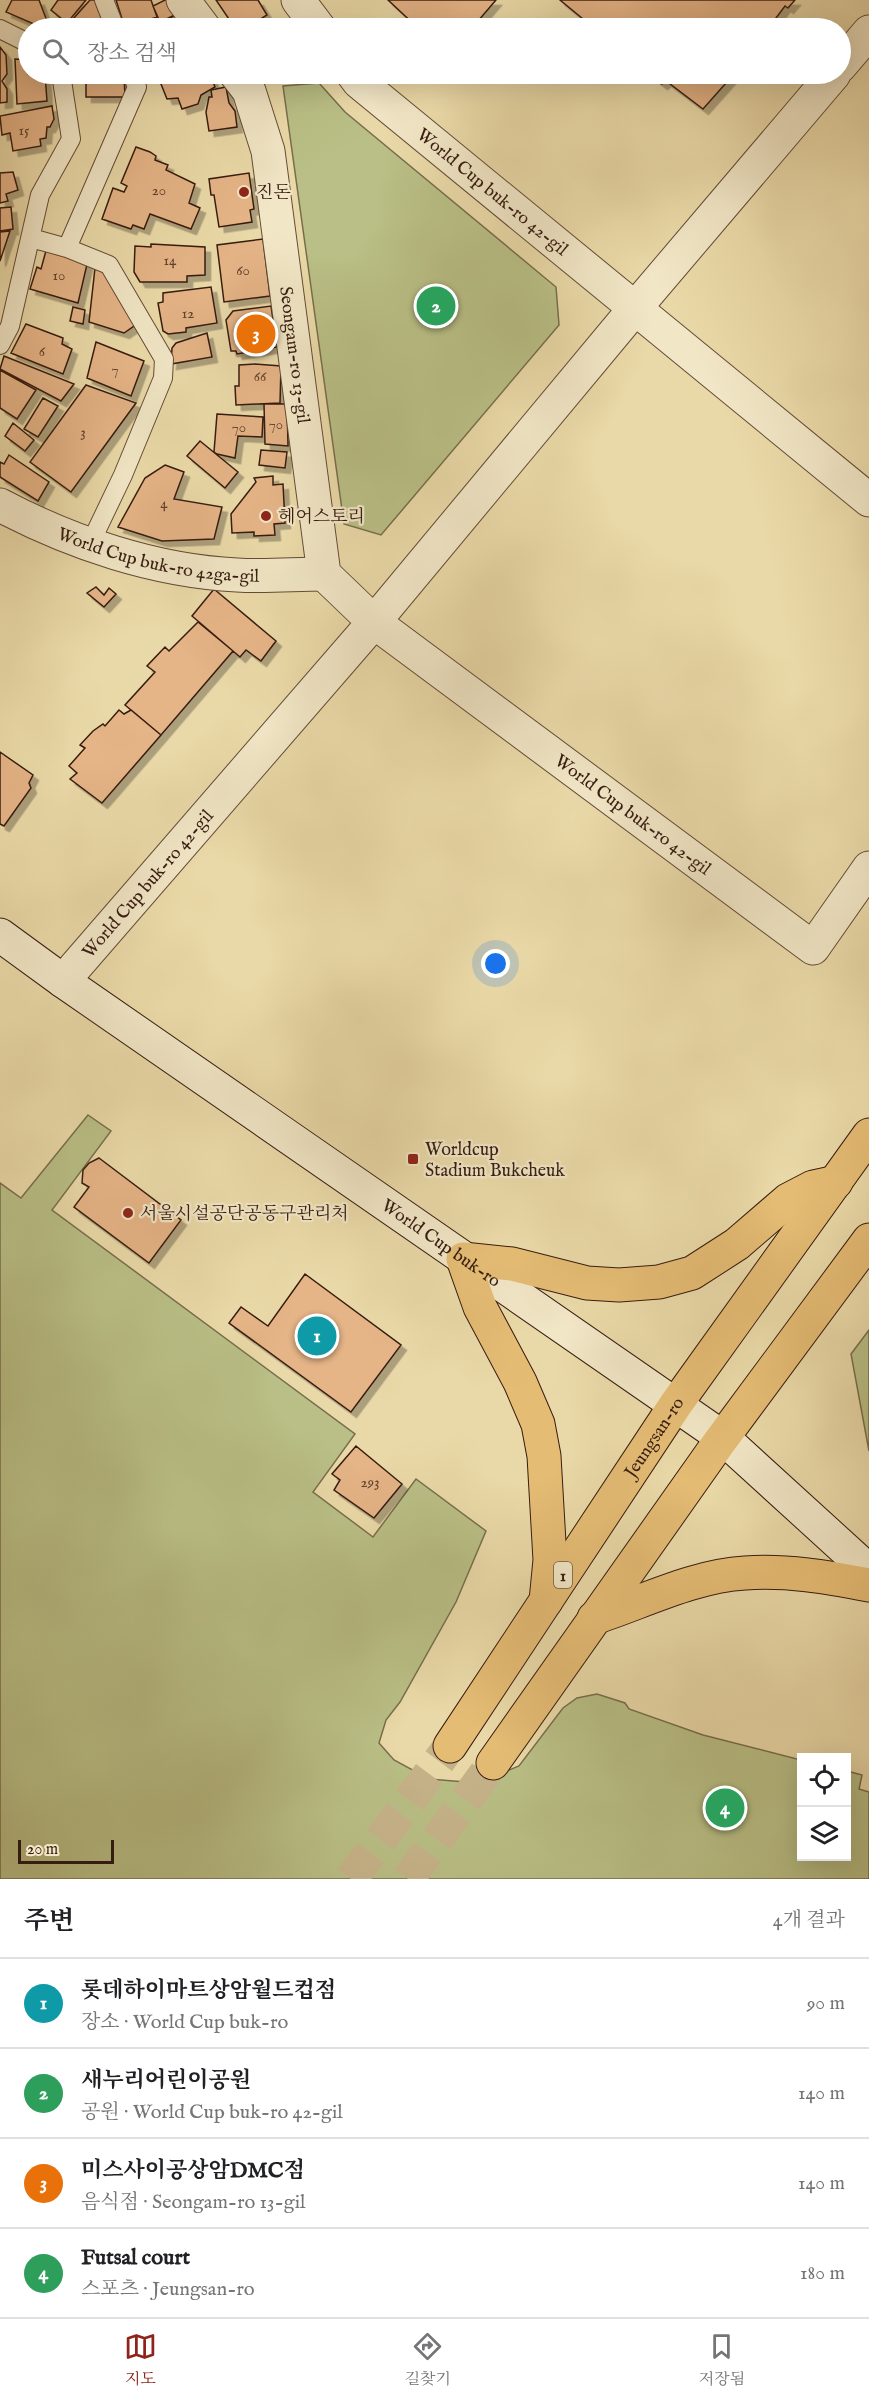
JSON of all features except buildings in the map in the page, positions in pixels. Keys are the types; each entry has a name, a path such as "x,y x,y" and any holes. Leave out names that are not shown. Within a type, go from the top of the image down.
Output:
{"main road":[{"name":"Jeungsan-ro","path":"450,1746 676,1404 869,1136"},
{"path":"546,1601 549,1560 544,1456 538,1424 520,1382 480,1307 463,1259 512,1264 587,1283 619,1285 659,1282 692,1273 737,1244 788,1200 813,1187 836,1182"},
{"path":"494,1763 722,1437 869,1240"},
{"path":"594,1618 696,1582 743,1573 801,1573 869,1585"}],"street":[{"path":"183,0 196,18"},
{"path":"298,0 312,18"},
{"path":"851,53 869,32"},
{"name":"Seongam-ro 13-gil","path":"244,84 249,91 268,152 324,574"},
{"name":"World Cup buk-ro 42-gil","path":"361,84 869,500"},
{"name":"World Cup buk-ro 42-gil","path":"63,981 374,622 636,307 826,84"},
{"name":"World Cup buk-ro 42ga-gil","path":"0,505 23,517 90,544 152,564 226,574 324,574"},
{"path":"324,574 374,622"},
{"name":"World Cup buk-ro 42-gil","path":"374,622 813,948 869,868"},
{"name":"World Cup buk-ro","path":"0,934 63,981 722,1437 869,1571"}],"lane":[{"path":"104,0 111,18"},
{"path":"0,30 18,38"},
{"path":"0,345 10,326 40,195 71,139 63,84"},
{"path":"67,248 137,87 136,84"},
{"path":"31,238 67,248 110,265 164,359 163,378 123,475 90,544"}],"green space":[{"path":"320,84 345,112 556,287 559,325 381,535 344,524 283,86"},
{"path":"88,1115 111,1131 52,1210 355,1434 313,1492 373,1537 416,1479 486,1531 456,1602 400,1702 386,1720 379,1743 394,1760 429,1779 478,1783 519,1766 563,1708 577,1698 597,1694 625,1703 629,1709 703,1735 797,1759 797,1861 851,1861 851,1772 862,1775 859,1789 869,1792 869,1879 0,1879 0,1183 21,1198"},
{"path":"869,1330 869,1451 851,1354"}],"tunnel":[{"path":"351,1879 450,1746"},
{"path":"408,1879 493,1763"}],"place":[{"name":"진돈","path":"244,192"},
{"name":"새누리어린이공원","path":"436,306"},
{"name":"미스사이공상암DMC점","path":"256,334"},
{"name":"헤어스토리","path":"266,516"},
{"name":"Worldcup Stadium Bukcheuk","path":"413,1159"},
{"name":"서울시설공단공동구관리처","path":"128,1213"},
{"name":"롯데하이마트상암월드컵점","path":"317,1336"},
{"name":"Futsal court","path":"725,1808"}]}
